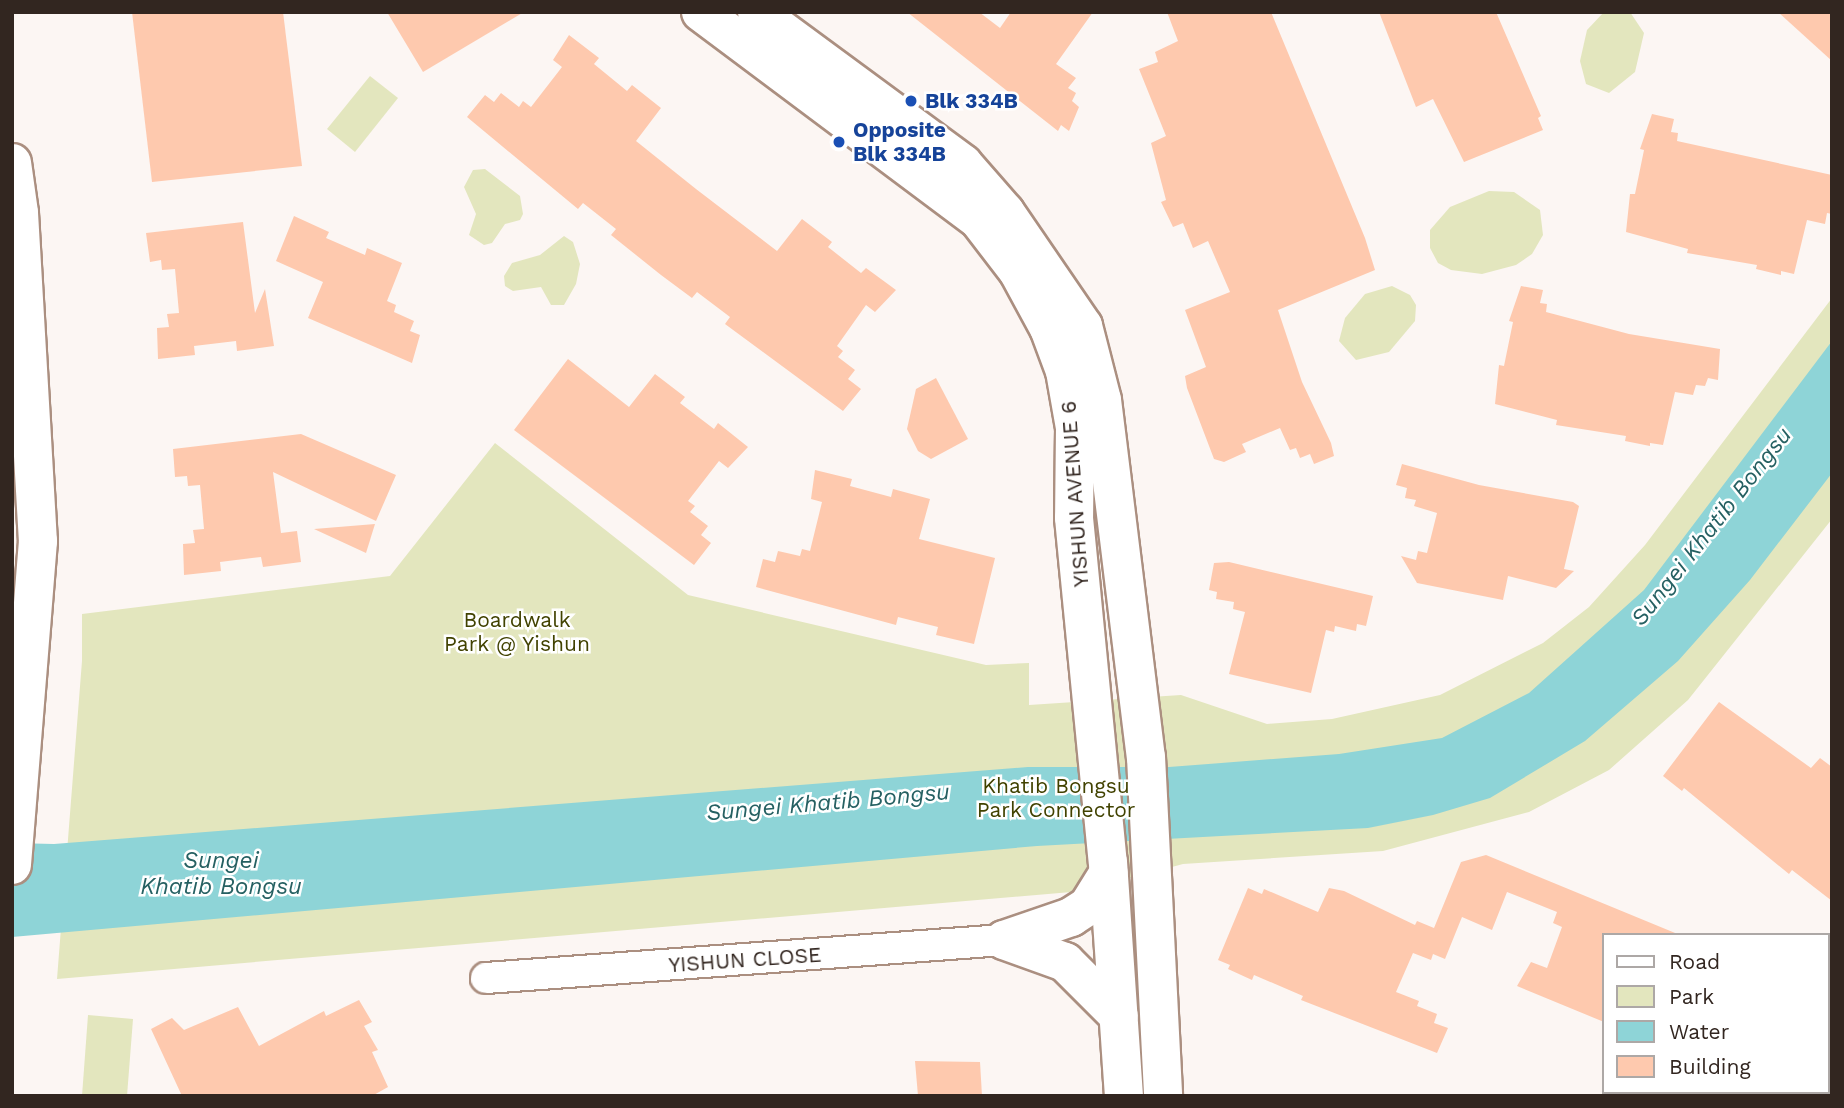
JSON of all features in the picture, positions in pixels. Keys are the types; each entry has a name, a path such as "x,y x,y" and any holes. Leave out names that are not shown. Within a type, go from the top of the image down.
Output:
{"main road":[{"name":"YISHUN AVENUE 6","path":"701,12 978,219 1018,271 1049,328 1065,371 1075,428 1074,518 1109,868 1124,1096"},
{"name":"YISHUN AVENUE 6","path":"757,12 963,164 1005,212 1083,326 1101,400 1144,742 1163,1096"},
{"path":"12,163 19,213 38,541 19,811 12,864"},
{"path":"1004,940 1070,917 1088,906 1109,868"},
{"path":"1004,940 1065,962 1119,1016"}],"street":[{"name":"YISHUN CLOSE","path":"486,978 1004,940"}],"green space":[{"path":"1604,12 1630,12 1644,33 1635,72 1609,93 1586,84 1580,61 1587,30"},
{"path":"370,76 398,98 355,152 327,129"},
{"path":"485,169 520,196 523,214 520,220 505,224 492,243 484,245 469,235 476,214 464,187 473,170"},
{"path":"1489,191 1514,192 1540,210 1543,235 1532,254 1516,265 1482,274 1451,270 1438,263 1430,248 1430,230 1450,207"},
{"path":"564,236 573,242 580,264 576,284 564,305 551,305 541,287 513,291 505,286 504,276 512,263 540,255"},
{"path":"1392,286 1410,295 1416,305 1415,321 1389,352 1356,360 1339,341 1345,318 1365,294"},
{"name":"Khatib Bongsu Park Connector","path":"1832,298 1832,519 1688,700 1609,770 1529,812 1383,851 1183,864 1083,891 57,979 82,661 82,614 390,576 495,443 688,595 986,665 1029,663 1029,705 1181,695 1267,724 1332,719 1440,695 1543,643 1589,607 1645,545"},
{"path":"88,1015 133,1019 127,1096 82,1096"}],"water":[{"name":"Sungei Khatib Bongsu","path":"1832,341 1832,473 1750,580 1678,661 1585,741 1490,798 1433,815 1368,828 1037,846 12,937 12,843 54,844 1028,767 1169,767 1339,754 1442,738 1529,693 1644,590"}],"building":[{"path":"132,12 283,12 302,166 152,182"},
{"path":"387,12 524,12 423,72"},
{"path":"907,12 979,12 1000,28 1011,12 1093,12 1056,64 1076,78 1068,88 1076,93 1072,101 1079,107 1069,131 1061,125 1058,131"},
{"path":"1167,12 1271,12 1365,238 1375,270 1278,310 1302,382 1331,443 1334,456 1314,464 1310,454 1300,458 1296,448 1290,450 1280,428 1242,444 1246,452 1224,462 1214,459 1187,388 1185,376 1206,367 1185,310 1230,292 1208,241 1193,248 1183,223 1173,227 1161,202 1166,200 1151,143 1166,136 1139,69 1158,62 1155,52 1178,41"},
{"path":"1379,12 1496,12 1541,116 1538,118 1543,130 1464,162 1433,99 1416,107"},
{"path":"1778,12 1832,12 1832,61"},
{"path":"569,35 599,58 594,64 627,91 632,85 661,108 636,141 696,189 777,251 802,219 832,242 828,247 861,273 866,268 896,290 875,312 866,305 837,346 843,351 838,357 855,370 848,379 861,389 843,411 725,324 730,317 697,292 692,298 661,275 611,235 616,229 583,203 578,209 467,117 485,95 494,102 501,93 519,107 523,101 531,107 562,67 553,60"},
{"path":"1652,114 1674,119 1671,132 1678,133 1677,141 1832,175 1832,214 1827,213 1825,224 1807,220 1794,274 1781,271 1781,275 1756,269 1757,265 1687,253 1688,249 1626,232 1630,194 1635,194 1644,150 1640,149"},
{"path":"294,216 329,232 326,238 365,255 367,248 402,263 387,301 396,305 394,312 414,321 410,331 420,335 412,363 308,318 323,282 276,261"},
{"path":"243,222 255,313 265,289 274,346 237,351 236,341 194,346 195,355 158,359 157,328 169,327 167,314 179,313 175,269 162,270 161,260 150,262 146,233"},
{"path":"1521,286 1543,290 1540,303 1547,304 1546,312 1629,334 1720,349 1718,380 1708,378 1705,386 1696,385 1693,395 1675,392 1663,445 1650,443 1650,446 1625,441 1626,436 1556,425 1557,420 1495,404 1499,365 1504,366 1513,322 1509,321"},
{"path":"568,359 629,407 655,374 685,397 680,403 714,429 718,423 748,447 728,468 719,461 688,501 695,506 690,512 708,526 701,535 711,543 694,565 514,430"},
{"path":"936,378 968,439 931,459 918,451 907,429 916,389"},
{"path":"301,434 396,475 376,521 273,472 281,533 297,531 301,562 263,567 261,557 220,562 221,571 184,575 183,544 195,543 193,530 204,529 200,485 188,486 187,476 175,477 173,449"},
{"path":"1402,464 1479,485 1573,502 1579,506 1564,569 1574,571 1556,588 1508,576 1503,600 1417,583 1401,556 1416,560 1418,551 1427,553 1437,513 1414,506 1416,500 1405,498 1407,488 1396,485"},
{"path":"815,470 852,479 850,486 891,497 893,489 930,499 919,539 995,558 974,644 936,635 938,627 898,617 896,625 756,587 763,559 775,562 778,551 800,556 802,549 810,551 822,502 811,499"},
{"path":"375,524 366,553 314,529"},
{"path":"1229,562 1373,596 1366,626 1357,624 1356,631 1335,626 1334,632 1326,630 1311,693 1229,674 1245,612 1233,609 1234,602 1216,599 1217,592 1209,590 1214,563"},
{"path":"1719,702 1811,768 1820,758 1832,767 1832,901 1792,870 1789,874 1684,788 1682,791 1663,776"},
{"path":"1486,855 1675,933 1602,933 1602,1021 1517,986 1531,962 1547,968 1562,927 1553,923 1557,912 1507,892 1492,930 1462,917 1445,959 1433,954 1431,960 1413,953 1396,992 1419,1001 1417,1006 1437,1014 1434,1023 1448,1028 1437,1053 1301,1000 1303,996 1254,975 1252,980 1228,969 1230,965 1218,960 1248,888 1262,894 1264,889 1318,912 1329,888 1344,891 1415,925 1417,921 1434,928 1461,862"},
{"path":"359,1000 372,1022 364,1026 378,1050 372,1052 388,1087 372,1096 182,1096 151,1029 172,1018 184,1030 238,1007 259,1046 324,1011 326,1016"},
{"path":"915,1061 980,1062 982,1096 918,1096"}],"place":[{"name":"Blk 334B","path":"911,101"},
{"name":"Opposite Blk 334B","path":"839,142"}],"park label":[{"name":"Boardwalk Park @ Yishun","path":"517,632"}]}
